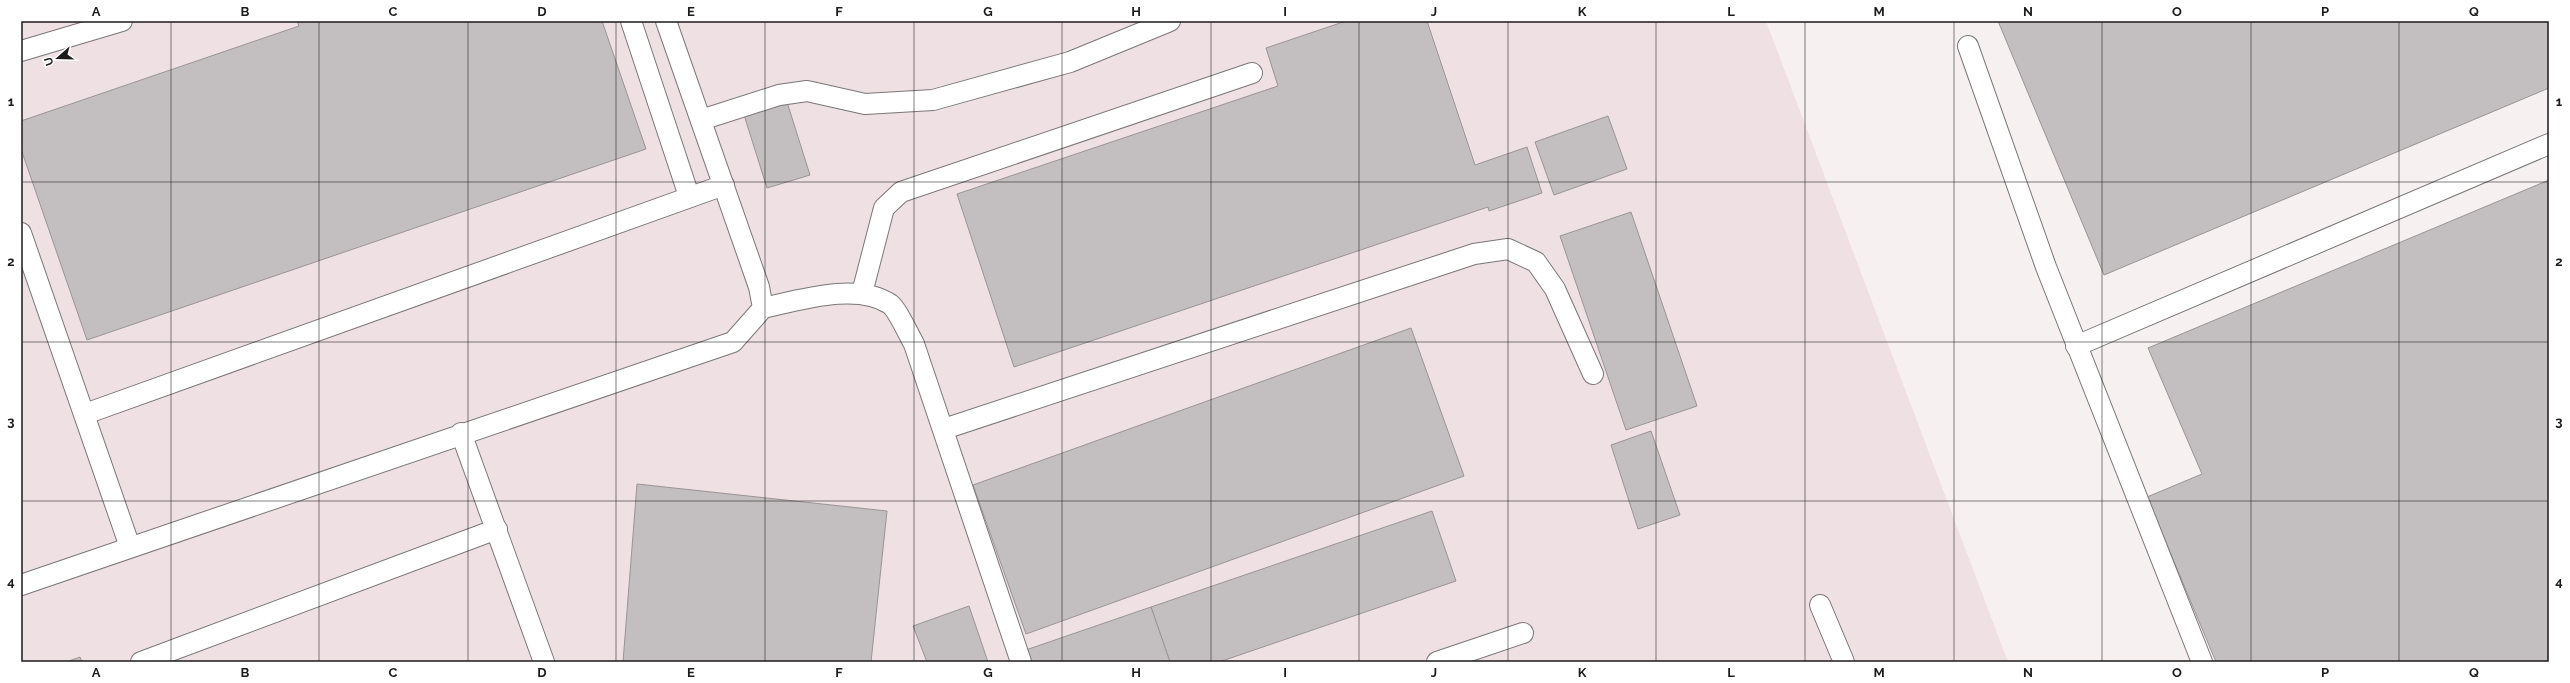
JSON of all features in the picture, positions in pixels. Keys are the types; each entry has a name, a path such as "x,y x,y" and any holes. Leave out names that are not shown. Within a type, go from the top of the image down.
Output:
{"lane":[{"path":"21,51 122,21"},
{"path":"631,21 689,196"},
{"path":"666,21 759,287 763,308"},
{"path":"701,120 778,95 807,92 865,104 933,100 1070,62 1170,21"},
{"path":"1968,46 2076,346 2202,662"},
{"path":"862,293 884,208 901,192 1252,73"},
{"path":"2076,346 2549,144"},
{"path":"85,414 689,196 724,185"},
{"path":"21,233 85,414 130,548"},
{"path":"944,429 1474,254 1508,249 1536,262 1555,289 1593,374"},
{"path":"21,585 461,433 733,342 763,308 813,297 862,293 891,305 914,344 944,429 1020,662"},
{"path":"461,433 498,529 544,662"},
{"path":"141,662 174,656 498,529"},
{"path":"1820,605 1844,662"},
{"path":"1437,662 1523,633"}],"shaded area":[{"path":"21,21 1766,21 2008,662 21,662"}],"building":[{"path":"297,21 602,21 646,149 87,340 21,149 21,121 299,26"},
{"path":"1346,21 1427,21 1475,165 1527,147 1542,193 1489,211 1488,207 1014,367 957,194 1278,86 1266,48"},
{"path":"1998,21 2549,21 2549,88 2104,275"},
{"path":"787,102 810,175 767,188 744,115"},
{"path":"1608,116 1627,169 1554,195 1535,142"},
{"path":"2549,180 2549,662 2216,662 2147,497 2202,474 2148,348"},
{"path":"1631,212 1697,406 1626,430 1560,236"},
{"path":"1411,328 1464,476 1026,634 973,485"},
{"path":"1651,431 1680,515 1638,529 1611,445"},
{"path":"637,484 887,511 871,662 623,662"},
{"path":"1432,511 1456,581 1219,662 1170,662 1151,607"},
{"path":"969,606 988,662 927,662 913,626"},
{"path":"1151,607 1170,662 1023,662 1020,652"},
{"path":"80,657 82,662 66,662"}]}
